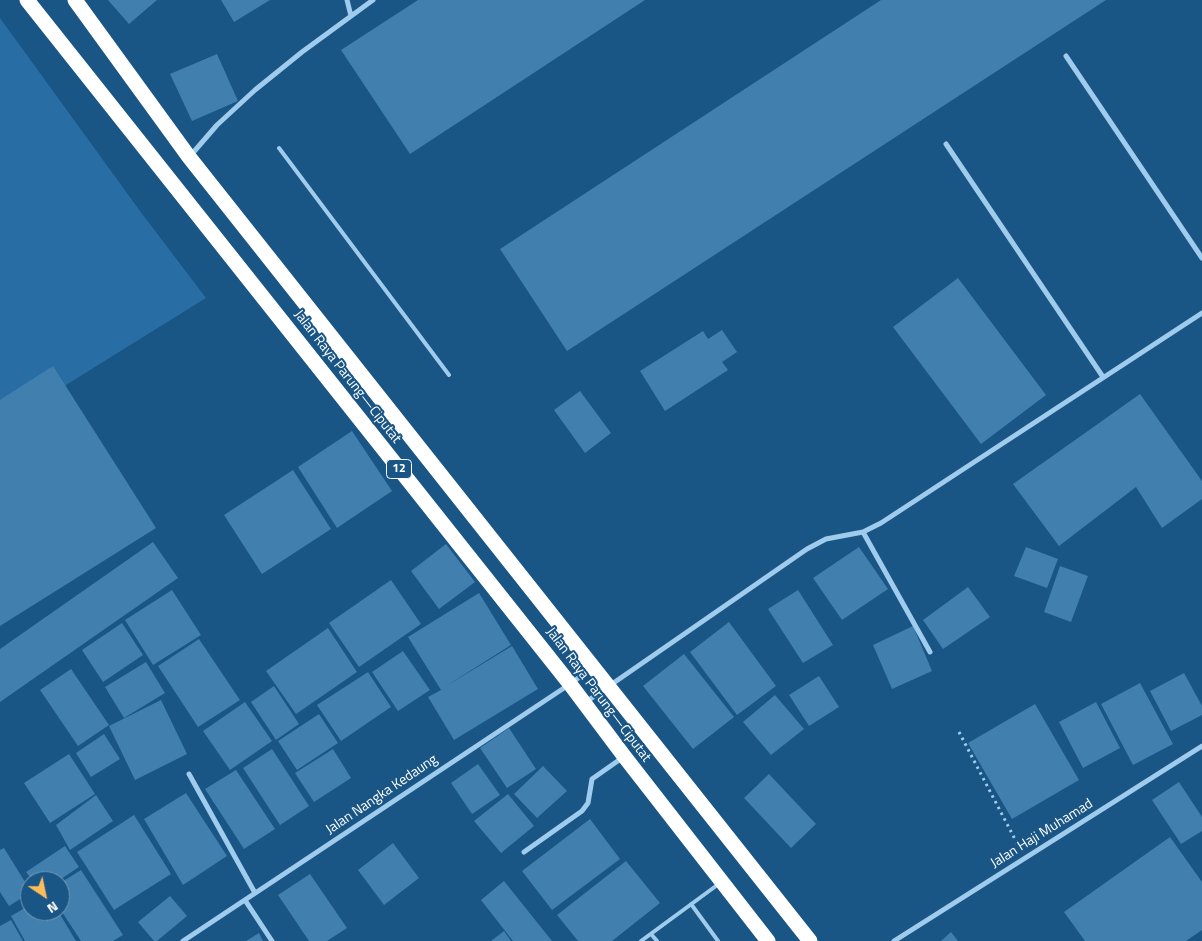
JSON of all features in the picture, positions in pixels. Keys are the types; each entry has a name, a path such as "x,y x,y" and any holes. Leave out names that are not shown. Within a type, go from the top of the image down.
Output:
{"highway":[{"name":"Jalan Raya Parung—Ciputat","path":"27,0 570,684 768,941"},
{"name":"Jalan Raya Parung—Ciputat","path":"75,0 188,157 810,941"},
{"path":"278,316 300,300"},
{"path":"481,571 502,554"}],"street":[{"path":"347,0 352,16"},
{"path":"188,157 217,125 255,90 302,52 373,0"},
{"path":"1066,56 1202,258"},
{"path":"946,144 1103,378"},
{"path":"584,703 807,549 826,539 863,532 881,523 1202,313"},
{"path":"863,532 930,652"},
{"name":"Jalan Nangka Kedaung","path":"183,941 570,684 592,667"},
{"name":"Jalan Haji Muhamad","path":"894,941 1202,746"},
{"path":"524,852 582,811 588,804 592,779 624,756"},
{"path":"189,774 255,893"},
{"path":"244,900 272,941"}],"lane":[{"path":"279,148 449,375"},
{"path":"641,941 722,882"},
{"path":"691,904 718,941"},
{"path":"651,934 656,941"}],"path":[{"path":"959,732 1025,858"}],"shaded area":[{"path":"0,18 140,211 206,298 0,426"}],"building":[{"path":"108,0 157,0 129,24"},
{"path":"221,0 270,0 234,22"},
{"path":"418,0 645,0 410,154 341,50"},
{"path":"881,0 1106,0 567,351 500,249"},
{"path":"217,54 238,101 192,121 170,74"},
{"path":"958,278 1046,395 981,444 893,327"},
{"path":"722,330 737,352 722,362 728,370 665,411 640,371 703,331 708,339"},
{"path":"53,366 156,528 0,626 0,400"},
{"path":"580,391 611,433 585,453 554,410"},
{"path":"1140,394 1202,481 1202,499 1162,528 1136,487 1059,546 1013,484"},
{"path":"352,431 392,491 337,528 298,467"},
{"path":"293,470 331,529 262,574 224,515"},
{"path":"153,542 178,578 0,702 0,649"},
{"path":"446,544 475,582 439,609 411,571"},
{"path":"859,547 888,589 842,620 813,578"},
{"path":"1026,547 1058,559 1047,588 1014,576"},
{"path":"1060,566 1088,576 1071,622 1044,612"},
{"path":"391,580 421,624 359,667 329,623"},
{"path":"968,587 990,617 943,649 923,620"},
{"path":"172,590 201,635 153,665 125,620"},
{"path":"798,590 833,645 803,663 768,609"},
{"path":"479,593 511,645 443,688 512,646 538,689 454,740 428,697 441,690 408,637"},
{"path":"729,622 776,686 737,715 690,652"},
{"path":"122,623 143,655 103,682 82,650"},
{"path":"913,626 932,671 892,689 873,645"},
{"path":"328,628 357,672 296,714 266,671"},
{"path":"199,639 240,700 198,727 158,666"},
{"path":"403,651 430,690 398,711 372,672"},
{"path":"684,654 734,717 693,749 643,686"},
{"path":"146,662 165,693 124,718 105,687"},
{"path":"71,669 109,725 78,746 40,690"},
{"path":"368,672 391,707 341,741 317,705"},
{"path":"1184,673 1202,706 1202,715 1171,731 1150,691"},
{"path":"819,676 839,707 809,726 789,695"},
{"path":"1140,683 1173,744 1133,765 1101,704"},
{"path":"274,686 299,724 276,740 251,702"},
{"path":"775,695 804,729 771,755 743,722"},
{"path":"161,700 187,754 135,780 109,726"},
{"path":"245,702 272,741 230,770 203,731"},
{"path":"1096,702 1120,748 1083,768 1059,722"},
{"path":"1035,704 1079,780 1012,819 968,743"},
{"path":"319,714 338,743 297,770 278,741"},
{"path":"509,728 536,769 507,788 480,748"},
{"path":"104,734 120,759 91,777 76,753"},
{"path":"272,749 309,806 280,825 243,768"},
{"path":"333,749 351,778 314,802 295,773"},
{"path":"69,754 95,794 50,823 24,783"},
{"path":"478,764 500,795 472,814 451,783"},
{"path":"543,766 567,791 537,818 514,794"},
{"path":"236,770 275,829 244,849 205,789"},
{"path":"769,774 816,824 791,848 744,798"},
{"path":"1179,782 1202,817 1202,831 1181,844 1152,800"},
{"path":"186,793 227,856 183,885 144,819"},
{"path":"508,794 534,826 501,853 474,821"},
{"path":"96,795 113,821 70,850 56,825"},
{"path":"134,815 171,874 114,910 77,852"},
{"path":"590,819 620,859 552,910 522,871"},
{"path":"1170,837 1202,882 1202,930 1186,941 1085,941 1064,912"},
{"path":"393,843 419,878 384,905 358,870"},
{"path":"65,846 79,867 70,873 70,871 28,871"},
{"path":"4,848 20,874 20,899 9,906 0,892 0,850"},
{"path":"626,861 660,903 612,941 578,941 557,915"},
{"path":"81,870 123,935 113,941 81,941 68,921 70,921 70,877"},
{"path":"310,874 347,928 327,941 309,941 278,895"},
{"path":"504,881 552,941 513,941 481,900"},
{"path":"170,896 187,916 157,941 154,941 138,922"},
{"path":"20,911 20,921 64,921 76,941 25,941 11,916"},
{"path":"11,920 23,941 0,941 0,926"},
{"path":"504,931 511,941 491,941"},
{"path":"951,932 958,941 941,941"},
{"path":"259,933 263,941 246,941"}]}
